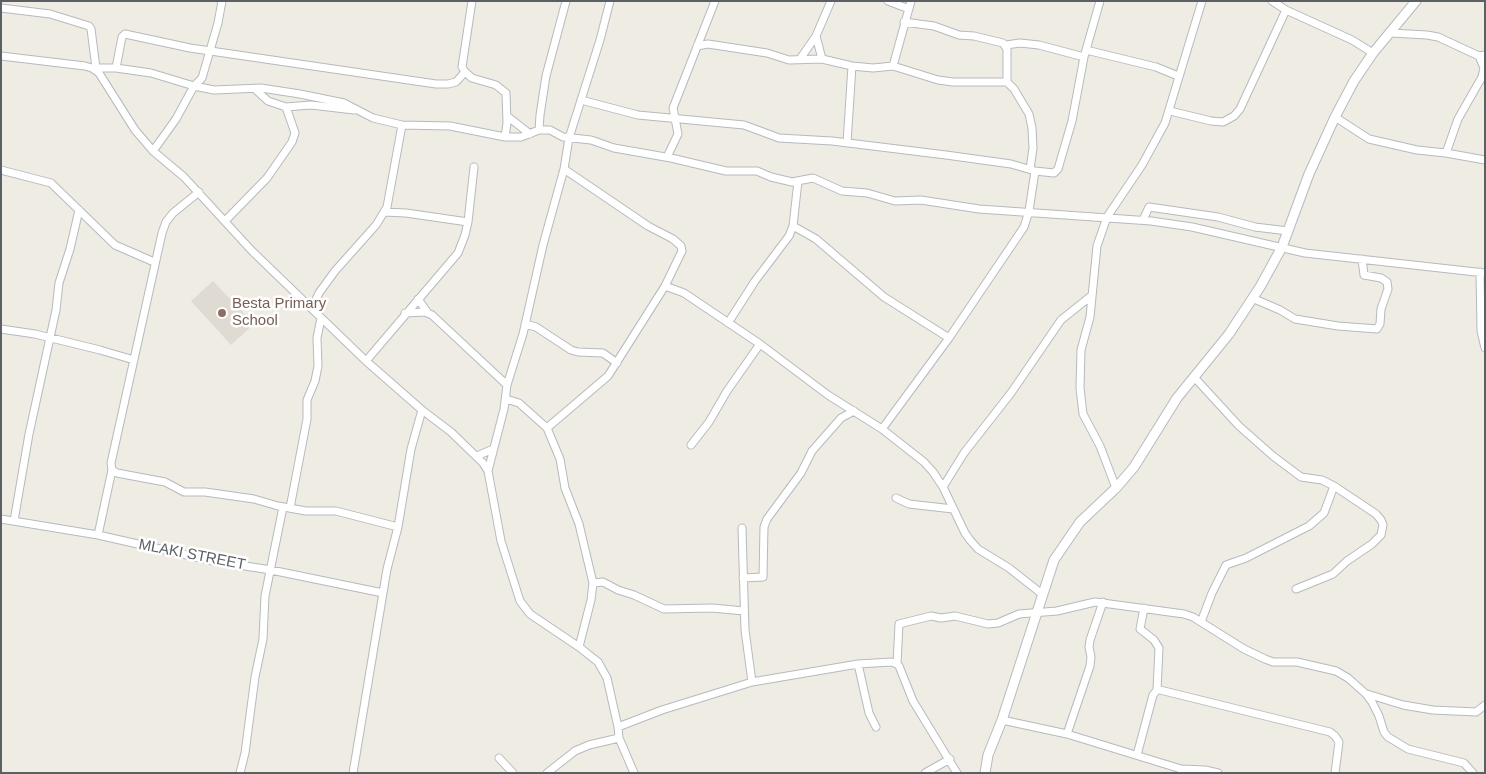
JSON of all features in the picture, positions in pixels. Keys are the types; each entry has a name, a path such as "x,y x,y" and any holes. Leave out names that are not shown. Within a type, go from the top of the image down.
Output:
{"street":[{"path":"153,151 176,119 194,86 202,78 222,1"},
{"path":"472,1 462,64 465,72 476,80 496,85 506,93 507,116 505,137"},
{"path":"539,130 546,76 566,1"},
{"path":"488,471 543,245 564,169 569,138 600,40 610,1"},
{"path":"667,157 678,134 673,108 715,1"},
{"path":"800,58 816,36 831,1"},
{"path":"888,1 910,5 893,66"},
{"path":"581,100 638,115 744,125 779,138 847,143 1001,162 1052,173 1058,169 1074,111 1085,53 1100,1"},
{"path":"1272,1 1286,10 1352,40 1373,52"},
{"path":"985,773 988,755 1002,720 1054,560 1080,522 1134,468 1177,398 1229,334 1282,247 1309,174 1354,81 1373,52 1391,33 1416,1"},
{"path":"1116,488 1100,446 1083,414 1080,388 1080,356 1090,317 1098,246 1107,217 1142,165 1170,111 1178,76 1200,2"},
{"path":"1,8 50,14 88,26 91,29 94,68 104,79 135,130 153,151 184,177 265,264 366,361 477,456 488,471 501,541 520,601 530,614 598,662 607,678 619,738 634,773"},
{"path":"1170,111 1211,122 1223,122 1234,116 1240,109 1286,10"},
{"path":"904,22 934,26 959,35 974,36 1006,45 1020,43 1039,45 1156,66 1178,76"},
{"path":"1391,33 1438,37 1482,55 1484,68 1480,80 1458,119 1446,153"},
{"path":"116,68 124,34 210,51 436,84 456,82 465,72"},
{"path":"816,36 822,60"},
{"path":"700,37 708,44"},
{"path":"697,46 708,44 767,53 789,60 800,58 822,60 873,68 893,66 938,80 953,82 1006,82 1014,89 1029,114 1032,128 1033,170 1029,212 1024,227 949,338 882,429"},
{"path":"1006,45 1008,61 1006,82"},
{"path":"1,56 151,73 194,86 224,90 255,89 282,91 338,101 350,105 374,118 402,125 450,126 505,137 521,137 539,130 550,130 563,137 591,140 614,148 667,157 726,171 747,170 786,181 813,178 842,191 867,193 895,201 921,200 979,209 1142,220 1192,228 1304,253 1483,273 1481,331 1485,348"},
{"path":"847,143 852,66"},
{"path":"255,89 268,101 286,107 311,105 357,110"},
{"path":"225,221 267,178 292,142 295,133 286,107"},
{"path":"507,116 530,134"},
{"path":"1335,117 1369,140 1417,150 1485,160"},
{"path":"312,308 319,293 335,271 376,225 389,203 402,125"},
{"path":"366,361 458,252 468,222 474,168"},
{"path":"547,428 608,376 665,286 680,256 681,246 564,169"},
{"path":"1,170 51,183 115,245 154,262"},
{"path":"728,323 794,226 798,181"},
{"path":"98,534 112,470 111,463 154,262 166,222 199,192"},
{"path":"1142,220 1149,207 1218,217 1255,227 1288,231"},
{"path":"14,521 29,434 56,310 60,274 70,249 78,210"},
{"path":"384,212 406,213 468,222"},
{"path":"794,226 816,239 884,297 949,338"},
{"path":"1252,298 1280,310 1295,319 1338,326 1377,329 1380,324 1381,309 1388,289 1387,282 1381,278 1364,275 1362,259"},
{"path":"665,286 684,293 760,344 828,395 882,429 924,462 943,487 965,533 976,547 1009,568 1042,594"},
{"path":"943,487 964,452 1011,393 1059,322 1091,296"},
{"path":"418,299 428,313 508,385"},
{"path":"714,314 735,312"},
{"path":"405,313 428,313"},
{"path":"240,773 245,753 255,677 263,639 266,596 306,419 307,400 315,381 318,366 317,338 321,318"},
{"path":"525,324 536,327 571,350 603,353 617,363"},
{"path":"1,329 36,334 134,360"},
{"path":"692,445 760,344"},
{"path":"1194,376 1239,426 1273,456 1301,477 1322,480 1334,486 1376,514 1382,525 1381,535 1333,574 1296,589"},
{"path":"506,399 519,403 547,428 560,459 565,488 579,524 593,583 591,600 579,647"},
{"path":"353,773 383,593 398,527 411,449 422,410"},
{"path":"743,578 763,578 764,527 770,512 801,473 812,451 841,418 854,412"},
{"path":"477,456 494,449"},
{"path":"112,470 117,473 165,482 184,492 205,492 254,499 306,510 336,511 398,527"},
{"path":"1201,622 1212,593 1226,565 1246,558 1317,521 1325,511 1334,486"},
{"path":"896,498 909,504 953,510"},
{"name":"MLAKI STREET","path":"1,519 98,534 213,561 271,570 383,593"},
{"path":"742,528 744,611 752,682"},
{"path":"593,583 603,582 664,609 712,608 744,611"},
{"path":"1067,734 1090,666 1090,640 1103,602"},
{"path":"957,773 913,701 897,664 899,624 931,616 941,618 955,616 988,624 998,623 1020,614 1057,611 1089,603 1103,602 1184,614 1194,617 1244,649 1273,662 1297,662 1336,671 1348,678 1366,694 1372,702 1384,732 1388,737 1408,749 1464,763 1473,773"},
{"path":"1137,755 1153,695 1157,690 1159,648 1154,640 1140,629 1144,608"},
{"path":"618,727 662,710 752,682 858,664 890,662 897,664"},
{"path":"858,664 869,713 876,727"},
{"path":"1157,690 1330,732 1339,742 1335,773"},
{"path":"1366,694 1433,710 1476,712 1485,705"},
{"path":"1002,720 1067,734 1181,770 1205,770 1218,773"},
{"path":"547,773 575,751 590,745 619,738"},
{"path":"499,758 513,773"},
{"path":"925,773 950,759"}],"shaded area":[{"name":"Besta Primary School","path":"213,281 254,324 231,345 191,301"}],"place":[{"name":"Besta Primary School","path":"222,313"}]}
